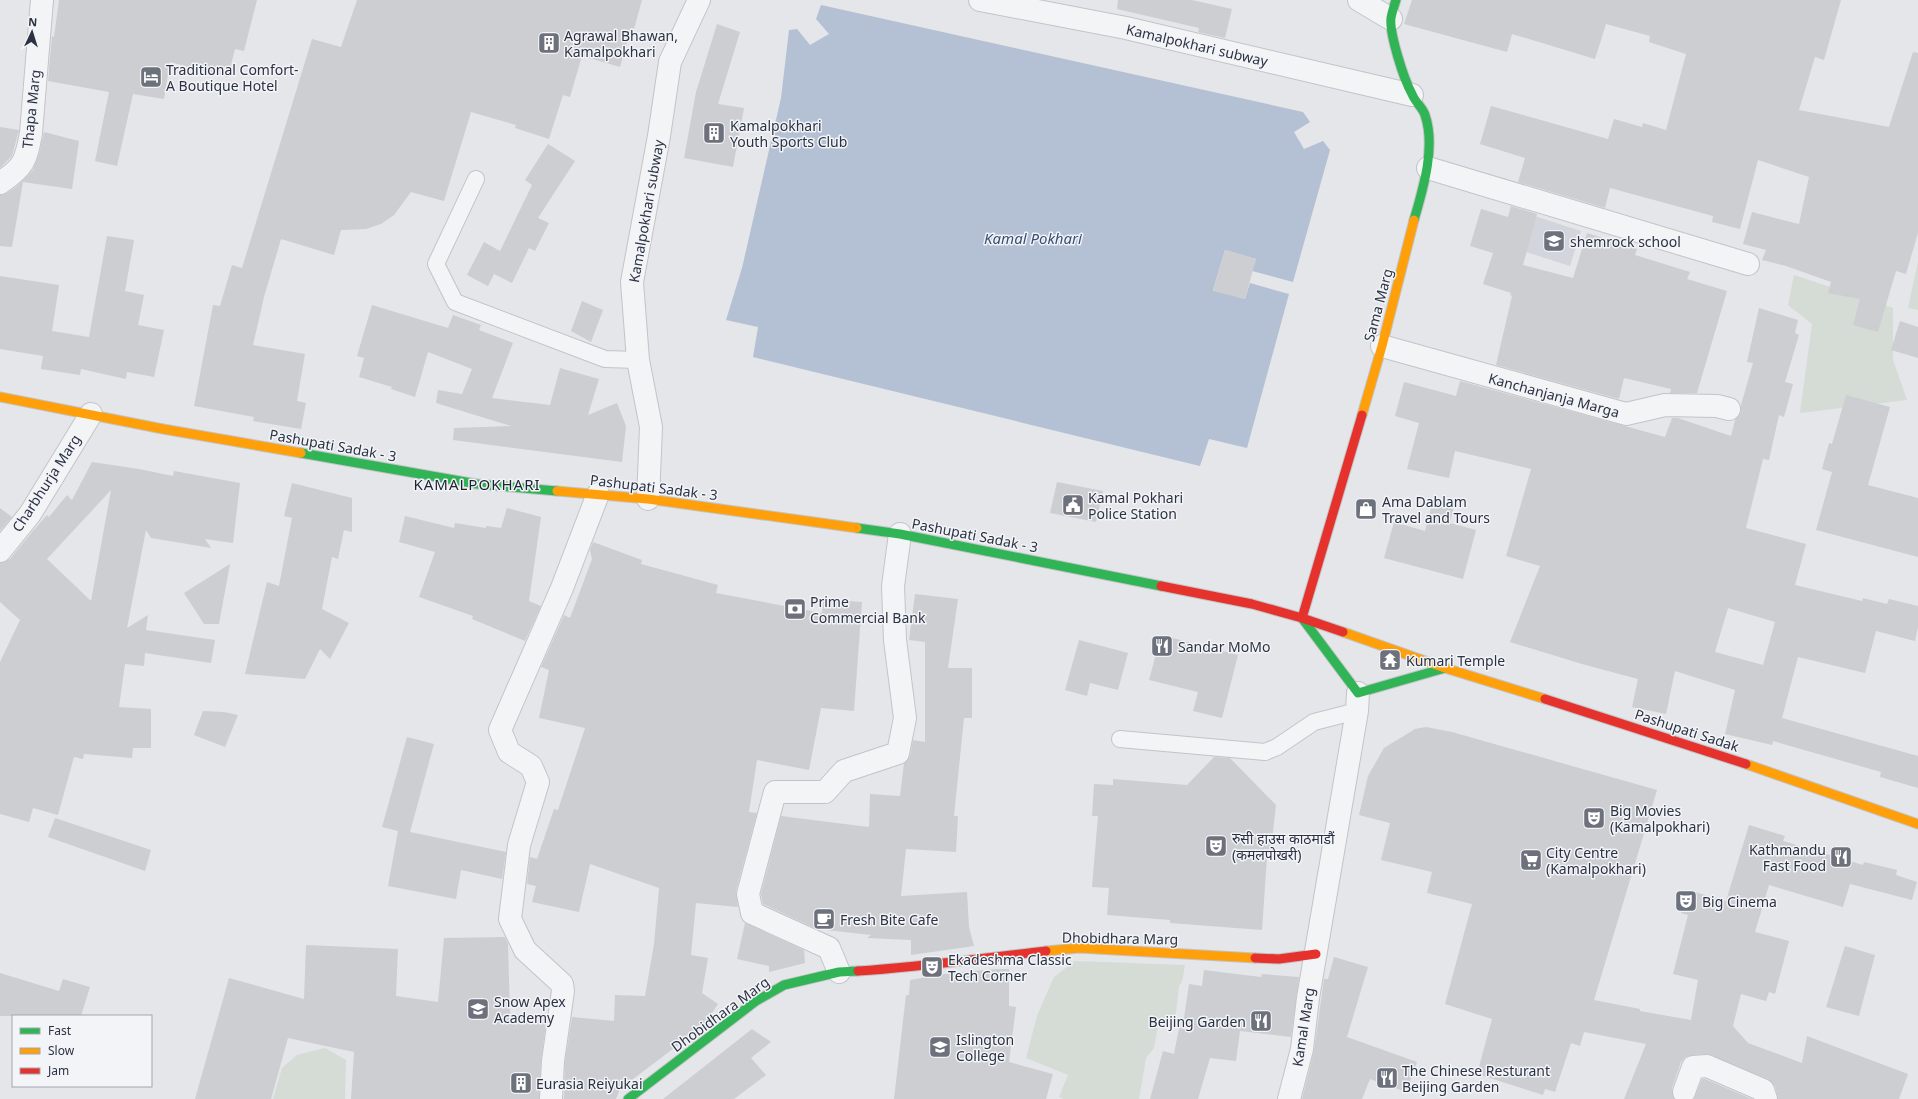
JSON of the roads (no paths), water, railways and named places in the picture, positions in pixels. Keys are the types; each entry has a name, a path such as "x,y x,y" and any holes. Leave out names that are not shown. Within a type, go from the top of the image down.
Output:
{"main road":[{"name":"Sama Marg","path":"1302,618 1382,346 1428,168 1427,125 1425,114 1412,95 1404,75 1394,39 1393,9"},
{"name":"Pashupati Sadak - 3","path":"0,397 163,429 477,484 648,499 900,534 1244,602 1302,618"},
{"name":"Pashupati Sadak","path":"1302,618 1444,668 1690,745 1918,824"},
{"path":"1302,618 1358,702 1444,668"},
{"name":"Dhobidhara Marg","path":"628,1099 762,998 784,985 839,972 917,967 948,961 1080,948 1279,958 1316,954"}],"street":[{"name":"Thapa Marg","path":"0,183 18,171 27,154 31,133 42,0"},
{"name":"Kamalpokhari subway","path":"648,499 651,427 638,360 632,282 670,62 698,0"},
{"name":"Kamalpokhari subway","path":"980,0 1126,28 1412,95"},
{"path":"1359,0 1393,9"},
{"path":"1428,168 1748,264"},
{"name":"Kanchanjanja Marga","path":"1382,346 1626,414 1665,405 1717,406 1729,409"},
{"name":"Charbhurja Marg","path":"0,551 30,514 90,414"},
{"path":"551,1099 553,1061 563,991 562,984 525,950 510,919 519,845 538,782 531,766 510,752 500,730 562,588 598,494"},
{"path":"839,972 829,948 752,913 748,894 775,792 824,792 844,771 898,753 906,718 895,640 893,586 900,534"},
{"name":"Kamal Marg","path":"1289,1099 1302,1049 1316,954 1358,702"},
{"path":"1684,1092 1693,1067 1707,1066 1763,1090 1766,1099"}],"lane":[{"path":"476,179 436,264 455,302 605,359 638,360"},
{"path":"1120,738 1265,752 1277,747 1314,722 1358,702"}],"water":[{"name":"Kamal Pokhari","path":"821,5 1303,112 1310,122 1294,132 1304,149 1323,141 1330,150 1293,282 1252,271 1256,259 1225,250 1213,290 1245,299 1250,283 1289,294 1247,448 1209,439 1200,466 753,357 758,327 726,320 742,268 781,98 789,30 797,29 810,45 829,34 816,19"}],"place":[{"name":"Agrawal Bhawan, Kamalpokhari","path":"549,43"},
{"name":"Traditional Comfort- A Boutique Hotel","path":"151,77"},
{"name":"Kamalpokhari Youth Sports Club","path":"714,133"},
{"name":"shemrock school","path":"1554,241"},
{"name":"Kamal Pokhari Police Station","path":"1073,505"},
{"name":"Ama Dablam Travel and Tours","path":"1366,509"},
{"name":"Prime Commercial Bank","path":"795,609"},
{"name":"Sandar MoMo","path":"1162,646"},
{"name":"Kumari Temple","path":"1390,660"},
{"name":"Big Movies (Kamalpokhari)","path":"1594,818"},
{"name":"रुसी हाउस काठमाडौं (कमलपोखरी)","path":"1216,846"},
{"name":"Kathmandu Fast Food","path":"1841,857"},
{"name":"City Centre (Kamalpokhari)","path":"1531,860"},
{"name":"Big Cinema","path":"1686,901"},
{"name":"Fresh Bite Cafe","path":"824,919"},
{"name":"Ekadeshma Classic Tech Corner","path":"932,967"},
{"name":"Snow Apex Academy","path":"478,1009"},
{"name":"Beijing Garden","path":"1261,1021"},
{"name":"Islington College","path":"940,1047"},
{"name":"The Chinese Resturant Beijing Garden","path":"1387,1078"},
{"name":"Eurasia Reiyukai","path":"521,1083"}],"district":[{"name":"KAMALPOKHARI","path":"477,484"}]}
